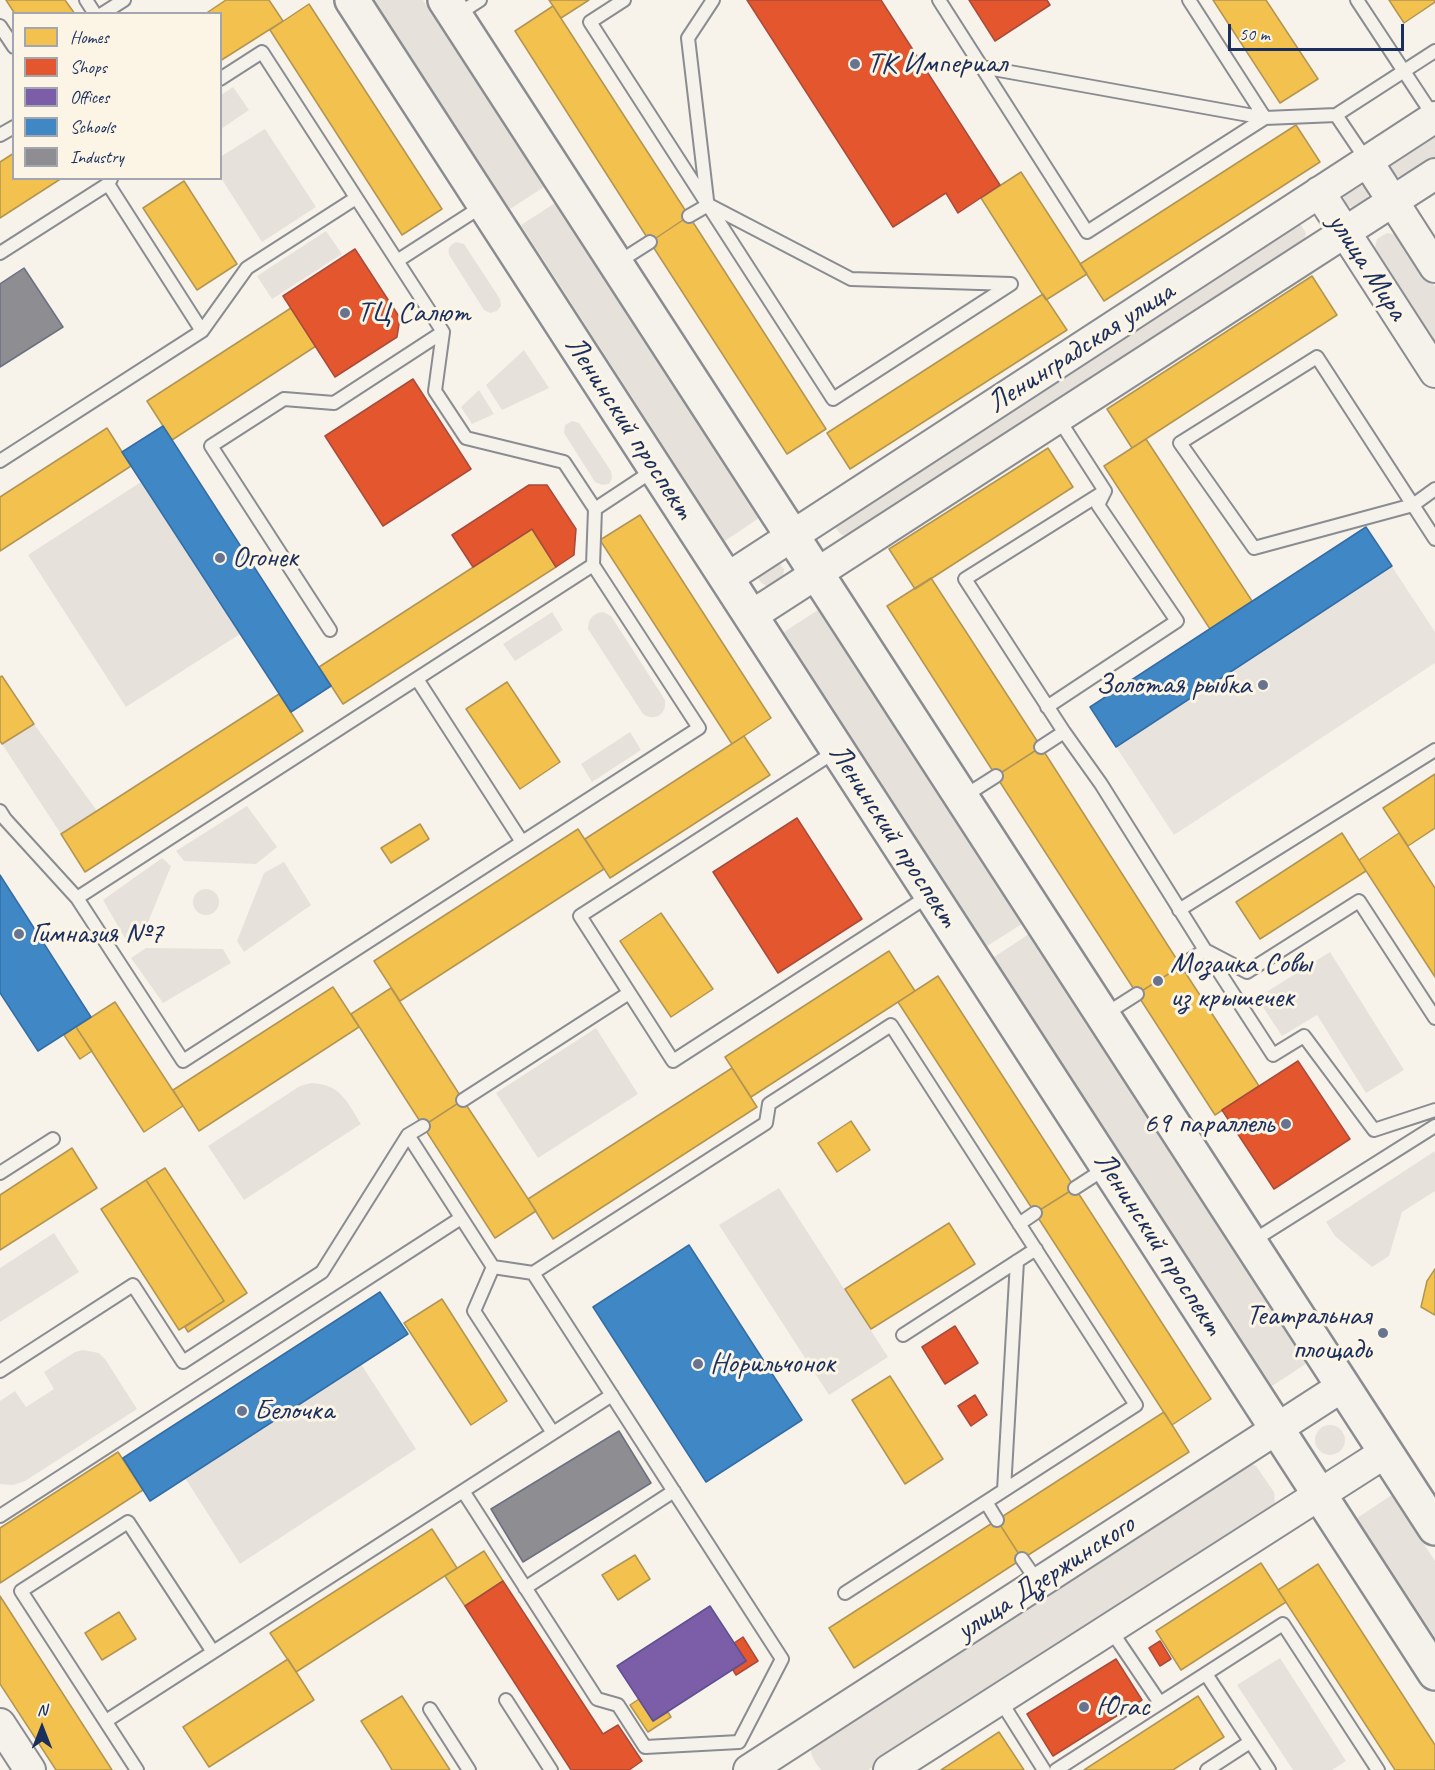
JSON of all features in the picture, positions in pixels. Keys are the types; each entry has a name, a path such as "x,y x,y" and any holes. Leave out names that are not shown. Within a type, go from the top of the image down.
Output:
{"main road":[{"name":"Ленинский проспект","path":"352,0 1435,1672"},
{"path":"460,5 616,264 1435,1528"}],"street":[{"name":"Ленинградская улица","path":"726,579 1434,117"},
{"name":"улица Мира","path":"1367,161 1435,267"},
{"name":"Ленинградская улица","path":"751,616 1435,174"},
{"name":"улица Мира","path":"1319,192 1435,372"},
{"name":"улица Дзержинского","path":"757,1759 1030,1571 1277,1429 1343,1386"},
{"path":"889,1770 1386,1452"},
{"path":"0,1724 30,1770"}],"lane":[{"path":"105,12 123,0"},
{"path":"624,0 590,22 833,399 1011,284 851,279 708,205"},
{"path":"708,205 687,38 713,0"},
{"path":"939,0 1087,232 1265,118"},
{"path":"1189,0 1265,118"},
{"path":"1357,0 1434,117"},
{"path":"0,26 12,44"},
{"path":"982,67 1265,118 1336,115 1435,51"},
{"path":"2,817 77,898 183,1061 699,728 593,565 594,509 564,462 466,438 435,391 443,332 262,52 222,78"},
{"path":"1336,115 1367,161"},
{"path":"0,253 110,181 202,331"},
{"path":"0,461 202,331 247,267 356,198"},
{"path":"397,261 484,205"},
{"path":"689,216 708,205"},
{"path":"616,264 650,242"},
{"path":"330,630 211,446 284,399 334,403 443,332"},
{"path":"1435,489 1413,505 1254,548 1180,443 1317,357 1413,505 1435,540"},
{"path":"1058,418 1105,491"},
{"path":"594,509 656,469"},
{"path":"1047,707 1177,621 1098,505 1105,491"},
{"path":"1105,491 964,579 1047,707 1101,784 1273,1055 1304,1036 1374,1130 1435,1110"},
{"path":"77,898 593,565"},
{"path":"417,680 522,842"},
{"path":"1041,747 1064,732"},
{"path":"837,750 580,916 673,1061 931,894"},
{"path":"1179,910 1435,750"},
{"path":"962,798 996,776"},
{"path":"1205,950 1247,972 1359,901 1435,1017"},
{"path":"1181,966 1205,950"},
{"path":"463,1100 629,993"},
{"path":"1103,1016 1137,994"},
{"path":"493,1268 533,1273 766,1123 769,1104 891,1026 1136,1405 845,1593"},
{"path":"0,1371 133,1286 183,1362 322,1272 408,1136 423,1126"},
{"path":"1250,1242 1435,1126"},
{"path":"408,1136 493,1268"},
{"path":"0,1173 53,1139"},
{"path":"1075,1188 1107,1167"},
{"path":"1019,1224 1035,1213"},
{"path":"0,1516 461,1218"},
{"path":"903,1335 1035,1249"},
{"path":"1004,1490 1017,1261"},
{"path":"493,1268 474,1311 552,1433"},
{"path":"463,1491 597,1699 618,1705 645,1747 757,1759 782,1659 533,1273"},
{"path":"106,1721 612,1395"},
{"path":"525,1587 674,1491"},
{"path":"986,1502 997,1520"},
{"path":"137,1770 21,1591 128,1522 216,1650"},
{"path":"1056,1770 1283,1624 1378,1770"},
{"path":"1110,1628 1160,1703"},
{"path":"1206,1674 1269,1770"},
{"path":"999,1699 1044,1770"},
{"path":"506,1700 551,1770"},
{"path":"430,1709 469,1770"},
{"path":"1207,1770 1250,1742"}],"shaded area":[{"path":"374,0 423,0 544,187 510,209"},
{"path":"233,87 249,110 222,128 222,94"},
{"path":"1435,128 1435,158 1408,175 1395,175 1391,170 1390,160"},
{"path":"265,129 316,207 262,242 222,180 222,156"},
{"path":"1359,184 1367,189 1367,200 1362,207 1350,207 1345,203 1343,192"},
{"path":"555,203 759,518 725,541 521,225"},
{"path":"1296,223 1301,225 1306,233 1304,242 850,537 837,531 835,526"},
{"path":"326,231 342,254 272,299 257,276"},
{"path":"1387,233 1403,238 1435,287 1435,349 1374,250 1377,239"},
{"path":"456,242 464,244 500,299 501,306 497,311 490,313 484,310 451,258 449,248"},
{"path":"524,350 549,388 502,410 486,385"},
{"path":"479,390 494,414 472,424 461,407"},
{"path":"572,421 579,423 611,471 612,478 609,484 602,485 595,482 564,433 565,425"},
{"path":"141,482 240,634 126,707 28,555"},
{"name":"Золотая рыбка","path":"1366,527 1435,632 1435,663 1174,835 1090,707"},
{"path":"778,561 784,569 783,580 769,587 760,581 757,571"},
{"path":"818,610 1022,924 987,946 784,632"},
{"path":"552,612 563,630 515,661 503,644"},
{"path":"603,612 611,616 665,700 662,713 656,717 643,714 588,629 592,617"},
{"path":"34,724 97,811 61,834 2,744"},
{"path":"630,732 641,750 592,782 581,764"},
{"path":"247,806 277,847 256,864 184,861 176,851"},
{"path":"162,858 171,866 142,937 129,945 103,900"},
{"path":"284,862 311,905 244,952 237,941 264,873"},
{"path":"206,889 215,893 219,902 215,911 206,915 197,911 193,902 197,893"},
{"path":"1029,934 1307,1363 1272,1386 994,957"},
{"path":"146,948 223,949 231,963 163,1003 131,958"},
{"path":"1330,952 1404,1070 1366,1093 1317,1015 1282,1036 1257,998"},
{"path":"596,1028 638,1094 538,1158 496,1093"},
{"path":"311,1083 321,1084 336,1091 347,1102 361,1124 244,1200 208,1146 300,1086"},
{"path":"1435,1151 1435,1191 1402,1212 1389,1256 1372,1267 1335,1236 1326,1222"},
{"path":"779,1188 888,1357 829,1395 719,1225"},
{"path":"54,1233 79,1272 0,1322 0,1268"},
{"path":"83,1350 99,1353 105,1359 137,1409 25,1481 13,1485 0,1484 0,1401 15,1391 26,1407 54,1389 44,1372 75,1352"},
{"path":"361,1364 416,1449 240,1564 185,1478"},
{"path":"1330,1425 1341,1429 1345,1440 1341,1451 1330,1455 1319,1451 1315,1440 1319,1429"},
{"path":"1247,1463 1256,1466 1274,1492 1275,1503 1268,1512 868,1770 821,1770 812,1756 811,1746"},
{"path":"1392,1495 1435,1561 1435,1637 1357,1518"},
{"path":"1280,1658 1346,1761 1332,1770 1293,1770 1237,1685"}],"building: Homes":[{"path":"6,0 65,0 74,12 14,12"},
{"path":"226,0 269,0 283,21 222,60 222,12 208,12"},
{"path":"549,0 589,0 561,18"},
{"path":"1213,0 1266,0 1318,79 1280,103"},
{"path":"1389,0 1435,0 1435,2 1404,23"},
{"path":"309,4 442,209 402,235 270,30"},
{"path":"553,6 689,216 650,242 515,31"},
{"path":"1296,125 1320,162 1104,301 1080,264"},
{"path":"12,154 12,180 59,180 0,218 0,162"},
{"path":"1021,172 1087,274 1046,300 981,198"},
{"path":"184,181 237,264 197,290 143,208"},
{"path":"689,216 826,429 787,454 650,242"},
{"path":"1312,276 1337,315 1132,448 1107,409"},
{"path":"1043,294 1067,330 850,469 827,433"},
{"path":"291,308 316,346 172,440 147,401"},
{"path":"107,428 131,466 0,551 0,497"},
{"path":"1146,439 1252,601 1210,629 1104,466"},
{"path":"1048,448 1073,487 915,589 889,549"},
{"path":"640,515 771,718 732,744 600,540"},
{"path":"532,529 556,567 343,704 319,667"},
{"path":"931,578 1041,747 996,776 887,606"},
{"path":"2,676 34,724 2,744 0,741 0,677"},
{"path":"507,682 560,762 520,789 466,709"},
{"path":"279,694 303,731 85,872 61,834"},
{"path":"744,736 770,775 610,878 585,839"},
{"path":"1041,747 1181,966 1137,994 996,776"},
{"path":"1435,774 1435,828 1408,846 1383,808"},
{"path":"420,824 429,839 391,863 381,848"},
{"path":"578,829 604,869 400,1001 374,961"},
{"path":"1342,833 1366,871 1260,939 1236,902"},
{"path":"1399,833 1435,888 1435,977 1359,860"},
{"path":"661,913 713,989 671,1017 620,941"},
{"path":"889,951 915,991 751,1097 725,1057"},
{"path":"1181,966 1259,1086 1215,1115 1137,994"},
{"path":"938,976 1075,1188 1035,1213 898,1002"},
{"path":"333,987 359,1027 199,1131 173,1090"},
{"path":"391,988 463,1100 423,1126 351,1014"},
{"path":"115,1002 183,1106 144,1132 76,1027"},
{"path":"76,1027 92,1051 80,1059 64,1035"},
{"path":"732,1068 757,1107 553,1239 528,1199"},
{"path":"463,1100 536,1211 495,1238 423,1126"},
{"path":"851,1121 870,1150 837,1172 818,1143"},
{"path":"72,1148 97,1188 0,1250 0,1195"},
{"path":"165,1168 247,1293 188,1332 185,1327 224,1301 146,1180"},
{"path":"146,1180 224,1301 179,1330 101,1209"},
{"path":"1075,1188 1211,1399 1172,1425 1035,1213"},
{"path":"949,1223 975,1264 871,1329 845,1289"},
{"path":"1435,1269 1435,1315 1421,1307 1427,1281"},
{"path":"442,1299 507,1401 471,1425 404,1323"},
{"path":"890,1376 943,1459 905,1484 852,1400"},
{"path":"1164,1412 1189,1452 1022,1559 997,1520"},
{"path":"118,1452 143,1490 0,1583 0,1528"},
{"path":"997,1520 1022,1559 854,1668 829,1628"},
{"path":"432,1529 457,1568 296,1672 270,1633"},
{"path":"484,1551 503,1581 465,1606 445,1576"},
{"path":"635,1555 650,1579 618,1600 602,1575"},
{"path":"1261,1563 1286,1602 1181,1670 1156,1631"},
{"path":"1318,1564 1435,1745 1435,1770 1395,1770 1278,1590"},
{"path":"0,1596 112,1770 56,1770 0,1684"},
{"path":"119,1612 136,1639 102,1660 85,1633"},
{"path":"288,1659 314,1700 209,1767 183,1727"},
{"path":"402,1696 450,1770 392,1770 361,1721"},
{"path":"1198,1696 1224,1737 1173,1770 1084,1770"},
{"path":"639,1699 653,1721 668,1712 671,1717 648,1732 630,1705"},
{"path":"999,1732 1024,1770 941,1770"}],"building: Shops":[{"name":"ТК Империал","path":"747,0 881,0 1000,185 958,213 946,193 893,227"},
{"path":"969,0 1047,0 1050,5 995,41"},
{"name":"ТЦ Салют","path":"355,249 400,318 397,337 335,377 283,296"},
{"path":"413,379 471,469 383,526 325,436"},
{"path":"529,485 547,485 576,529 574,555 556,567 532,529 473,567 452,535"},
{"path":"797,818 862,919 778,973 713,872"},
{"name":"69 параллель","path":"1298,1061 1350,1139 1274,1189 1222,1110"},
{"path":"955,1326 978,1363 945,1384 922,1347"},
{"path":"975,1395 987,1415 971,1426 958,1406"},
{"path":"503,1581 603,1734 618,1725 642,1761 629,1770 571,1770 465,1606"},
{"path":"743,1637 758,1661 736,1675 733,1670 746,1661 734,1643"},
{"path":"1160,1641 1171,1659 1160,1666 1149,1648"},
{"name":"Югас","path":"1116,1659 1142,1700 1053,1756 1027,1714"}],"building: Offices":[{"path":"710,1606 746,1661 653,1721 617,1666"}],"building: Schools":[{"name":"Огонек","path":"163,426 331,686 291,712 122,452"},
{"path":"1366,527 1392,566 1116,747 1090,707"},
{"name":"Гимназия №7","path":"0,875 91,1017 38,1051 0,993"},
{"name":"Норильчонок","path":"689,1245 802,1420 706,1482 593,1307"},
{"name":"Белочка","path":"380,1292 408,1334 150,1501 123,1458"}],"building: Industry":[{"path":"24,268 63,327 0,367 0,284"},
{"path":"619,1431 651,1483 523,1562 491,1509"}],"place":[{"name":"ТК Империал","path":"855,64"},
{"name":"ТЦ Салют","path":"345,313"},
{"name":"Огонек","path":"220,558"},
{"name":"Золотая рыбка","path":"1263,685"},
{"name":"Гимназия №7","path":"19,934"},
{"name":"Мозаика Совы из крышечек","path":"1158,981"},
{"name":"69 параллель","path":"1286,1124"},
{"name":"Театральная площадь","path":"1383,1333"},
{"name":"Норильчонок","path":"698,1364"},
{"name":"Белочка","path":"242,1411"},
{"name":"Югас","path":"1084,1707"}]}
